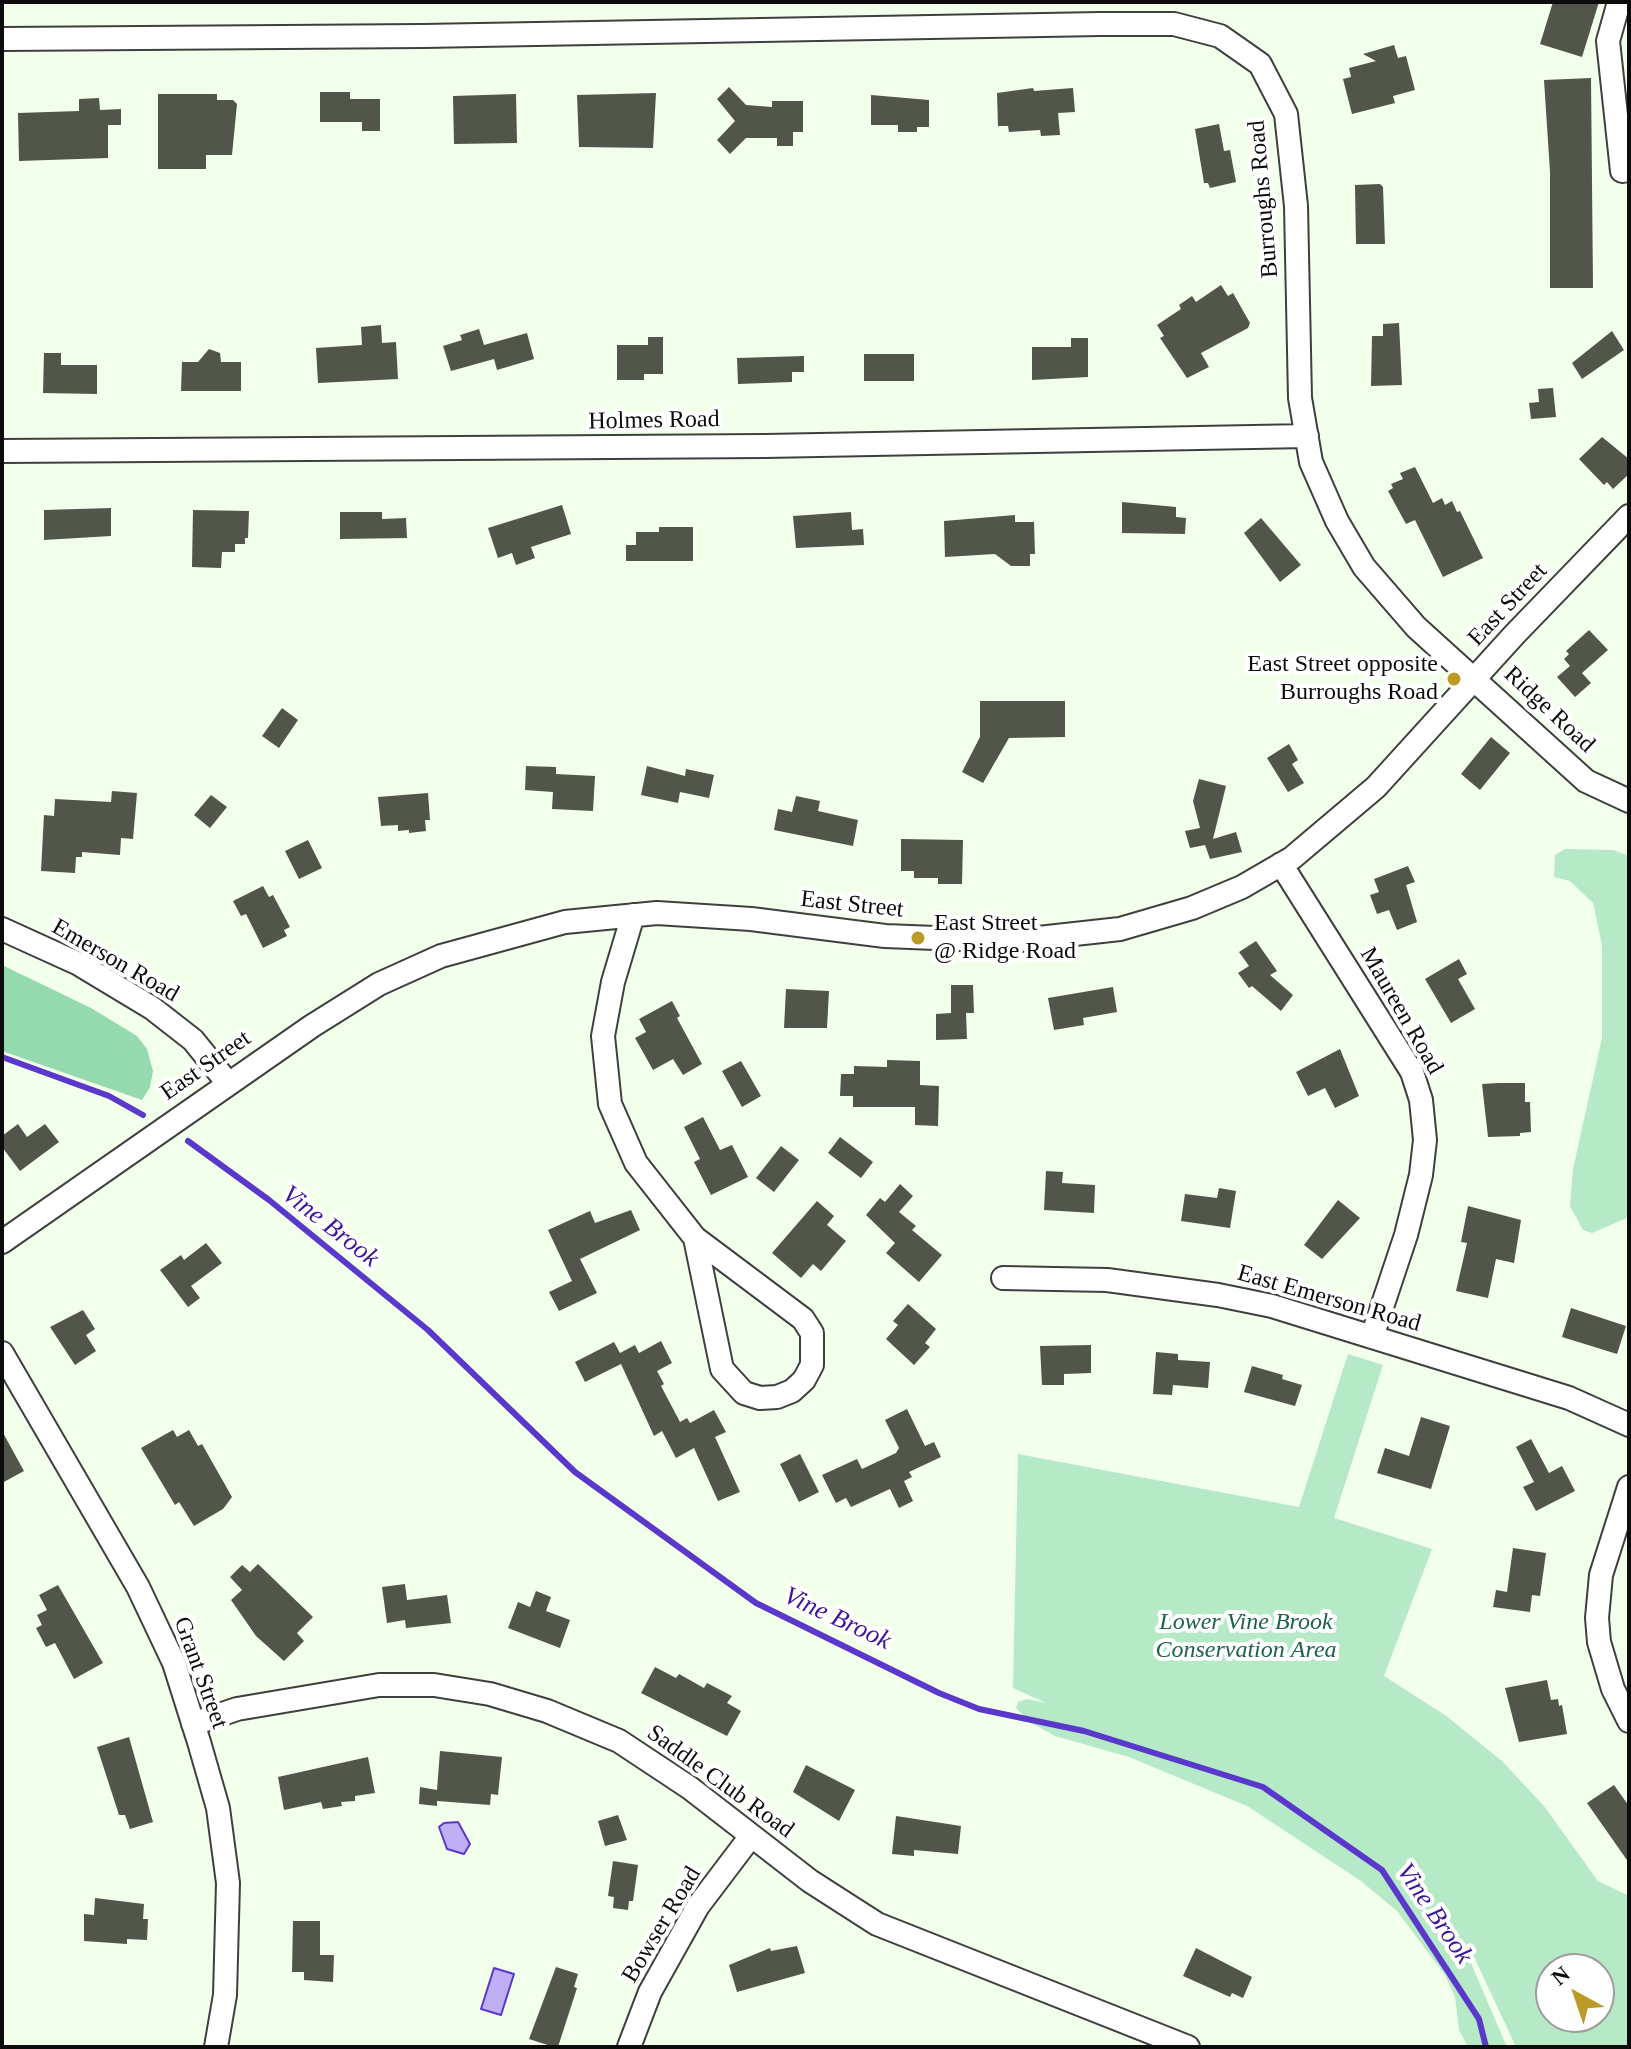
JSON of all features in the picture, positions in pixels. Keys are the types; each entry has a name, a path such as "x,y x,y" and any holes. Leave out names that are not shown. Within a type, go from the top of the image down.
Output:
{"street":[{"path":"1619,2 1608,41 1622,171 1629,170"},
{"name":"Burroughs Road","path":"2,39 423,36 1100,24 1174,24 1220,36 1260,64 1286,114 1296,206 1300,398 1311,462 1337,521 1364,567 1416,627 1477,678"},
{"name":"Holmes Road","path":"2,451 733,446 1307,436"},
{"name":"East Street","path":"2,1242 227,1082 358,996 441,956 565,922 633,915 751,919 885,936 997,942 1120,929 1192,908 1242,887 1281,864 1376,787 1629,516"},
{"name":"Ridge Road","path":"1477,678 1586,781 1629,801"},
{"name":"Maureen Road","path":"1281,864 1412,1072 1421,1100 1425,1140 1421,1175 1406,1235 1372,1337"},
{"path":"633,915 613,982 603,1036 610,1104 636,1163 695,1238 803,1319 812,1333 812,1365 804,1380 792,1391 777,1397 760,1398 744,1393 722,1369 695,1238"},
{"name":"Emerson Road","path":"2,929 79,964 152,1008 193,1040 227,1082"},
{"name":"East Emerson Road","path":"1003,1278 1107,1280 1218,1295 1272,1306 1569,1398 1629,1425"},
{"name":"Grant Street","path":"2,1353 138,1587 174,1663 193,1724 218,1808 228,1883 225,1995 216,2047"},
{"path":"1629,1487 1601,1575 1597,1618 1599,1642 1613,1689 1629,1721"},
{"name":"Saddle Club Road","path":"193,1724 237,1709 379,1685 434,1685 490,1694 547,1711 619,1741 690,1788 751,1836 877,1924 1188,2047"},
{"name":"Bowser Road","path":"629,2047 650,1992 698,1906 751,1836"}],"green space":[{"path":"1565,849 1613,850 1629,856 1629,1217 1592,1233 1583,1230 1570,1206 1573,1169 1602,1038 1602,945 1593,903 1570,881 1554,877 1555,855"},
{"path":"2,965 91,1008 137,1036 147,1049 153,1071 150,1087 142,1100 2,1051"},
{"name":"Lower Vine Brook Conservation Area","path":"1348,1354 1383,1365 1334,1518 1432,1549 1384,1676 1445,1715 1502,1761 1544,1806 1598,1881 1629,1896 1629,2047 1516,2047 1475,1959 1461,1940 1507,2047 1468,2047 1459,2030 1455,1997 1445,1975 1397,1911 1361,1881 1247,1806 1129,1757 1055,1736 1031,1723 1016,1708 1018,1702 1027,1699 1046,1703 1013,1688 1018,1454 1299,1507"}],"shaded area":[{"path":"458,1822 470,1844 464,1854 447,1849 439,1827 444,1823"},
{"path":"494,1968 514,1974 501,2015 481,2009"}],"building":[{"path":"1553,2 1599,2 1582,57 1540,44"},
{"path":"1394,45 1398,58 1406,56 1415,90 1393,96 1395,103 1352,114 1343,79 1351,77 1349,68 1376,61 1363,54"},
{"path":"1591,78 1593,288 1550,288 1550,172 1544,80"},
{"path":"729,87 746,105 772,107 772,101 803,101 803,132 793,132 793,146 777,146 777,138 746,138 730,154 717,140 735,121 717,99"},
{"path":"1033,88 1034,91 1073,88 1075,112 1058,113 1060,135 1041,136 1040,130 1009,132 1008,126 998,126 997,93"},
{"path":"320,92 350,92 350,99 380,99 380,131 362,131 362,122 320,122"},
{"path":"656,93 653,148 579,147 577,95"},
{"path":"158,94 217,94 217,100 233,100 237,104 232,155 206,155 206,169 158,169"},
{"path":"516,94 517,143 454,144 453,96"},
{"path":"871,95 929,100 929,127 917,127 917,132 898,132 898,125 871,125"},
{"path":"99,98 100,110 121,109 121,125 108,125 108,158 19,161 18,113 79,111 79,99"},
{"path":"1219,124 1224,151 1230,150 1236,182 1210,188 1208,183 1204,183 1195,129"},
{"path":"1380,184 1383,187 1385,244 1356,244 1355,185"},
{"path":"1221,285 1228,296 1233,293 1250,323 1248,328 1201,353 1209,367 1187,378 1160,338 1164,336 1157,325 1181,309 1179,305 1192,296 1196,302"},
{"path":"1399,323 1402,385 1371,386 1372,336 1383,336 1383,324"},
{"path":"381,325 382,343 396,342 398,379 318,383 316,348 362,345 361,327"},
{"path":"479,329 484,345 527,333 534,359 497,370 494,359 451,371 443,346 462,340 460,335"},
{"path":"1612,331 1624,350 1582,379 1572,363"},
{"path":"648,337 663,337 663,374 644,374 644,380 617,380 617,345 648,345"},
{"path":"1071,338 1088,338 1088,377 1032,380 1032,347 1071,347"},
{"path":"209,349 220,353 221,362 241,362 241,391 181,391 182,362 198,362"},
{"path":"44,353 61,353 61,365 97,365 97,394 43,393"},
{"path":"864,354 914,354 914,381 864,381"},
{"path":"804,356 804,372 792,372 792,382 738,384 737,358"},
{"path":"1553,388 1556,417 1531,419 1529,403 1539,402 1538,389"},
{"path":"1602,437 1629,459 1629,474 1613,489 1607,482 1604,485 1579,459"},
{"path":"1415,467 1433,503 1442,498 1445,505 1452,501 1457,512 1460,511 1483,558 1443,577 1415,520 1406,524 1388,491 1393,488 1391,484 1403,479 1400,473"},
{"path":"1122,502 1176,507 1176,517 1186,518 1185,534 1122,533"},
{"path":"562,505 571,534 531,547 535,558 516,565 512,553 498,558 488,528"},
{"path":"111,508 111,536 44,540 44,510"},
{"path":"193,510 249,511 248,538 245,538 245,544 235,544 235,552 222,552 221,568 192,567"},
{"path":"340,512 382,512 382,519 406,518 407,538 340,539"},
{"path":"851,512 852,530 863,529 864,545 796,548 793,516"},
{"path":"1015,515 1015,522 1034,522 1035,554 1030,554 1030,566 1011,566 995,554 945,557 944,521"},
{"path":"1261,518 1301,565 1280,582 1244,533"},
{"path":"659,527 693,527 693,561 626,561 626,545 636,545 636,532 659,532"},
{"path":"1589,630 1608,650 1582,673 1591,683 1575,697 1557,677 1570,666 1564,659 1569,654 1566,651"},
{"path":"980,701 1065,701 1065,737 1009,738 983,783 962,772 980,737"},
{"path":"282,708 298,720 279,748 262,736"},
{"path":"1491,737 1510,753 1480,790 1461,774"},
{"path":"1289,744 1298,760 1292,764 1304,783 1288,792 1267,758"},
{"path":"526,766 556,767 556,774 595,776 593,811 552,809 553,792 525,790"},
{"path":"647,766 685,776 686,769 714,775 709,798 680,792 678,803 641,795"},
{"path":"1199,779 1226,786 1213,839 1236,832 1242,852 1210,859 1205,845 1190,848 1185,831 1200,828 1193,801"},
{"path":"112,791 137,793 133,839 121,838 120,855 82,852 82,857 76,857 75,873 41,871 44,815 54,816 55,799 111,802"},
{"path":"428,793 430,820 425,820 426,831 409,833 409,830 398,831 398,825 381,826 378,797"},
{"path":"211,795 227,807 210,828 194,815"},
{"path":"796,796 820,801 818,811 858,820 853,846 774,830 778,809 792,812"},
{"path":"901,839 963,840 962,884 938,884 938,878 914,878 914,871 901,871"},
{"path":"308,840 322,868 299,879 285,851"},
{"path":"1408,866 1415,882 1406,885 1417,922 1397,930 1389,910 1377,914 1370,895 1379,892 1374,879"},
{"path":"263,886 269,897 273,895 290,927 284,930 287,936 263,948 246,914 241,916 233,901"},
{"path":"1256,941 1277,971 1270,975 1293,995 1281,1011 1252,986 1249,988 1238,973 1249,966 1239,952"},
{"path":"1459,959 1467,974 1458,979 1475,1009 1451,1023 1425,979"},
{"path":"951,985 973,985 974,1013 966,1013 967,1039 936,1040 936,1014 951,1013"},
{"path":"1113,987 1117,1012 1083,1018 1084,1025 1054,1030 1048,998"},
{"path":"786,989 829,991 827,1028 784,1028"},
{"path":"672,1001 680,1016 677,1018 702,1064 683,1075 673,1059 653,1070 635,1038 646,1032 639,1019"},
{"path":"1340,1049 1359,1096 1335,1108 1325,1088 1308,1096 1296,1072"},
{"path":"887,1060 920,1061 920,1085 939,1086 938,1126 915,1125 915,1107 853,1107 853,1096 840,1096 841,1074 854,1074 854,1066 887,1067"},
{"path":"741,1061 761,1096 742,1107 722,1071"},
{"path":"1525,1083 1525,1102 1530,1102 1531,1132 1520,1133 1520,1136 1488,1137 1482,1084"},
{"path":"703,1117 720,1150 732,1145 748,1177 711,1195 694,1162 700,1159 684,1127"},
{"path":"18,1124 27,1137 45,1124 59,1142 20,1171 2,1147 2,1136"},
{"path":"840,1137 873,1162 861,1178 828,1153"},
{"path":"781,1146 799,1160 774,1192 756,1178"},
{"path":"1046,1171 1063,1172 1062,1183 1095,1185 1094,1213 1044,1210"},
{"path":"900,1184 913,1196 899,1212 916,1226 912,1230 942,1255 919,1282 886,1253 895,1243 866,1215 880,1198 885,1202"},
{"path":"1219,1188 1236,1191 1230,1228 1181,1221 1185,1194 1217,1198"},
{"path":"1338,1200 1360,1218 1322,1259 1304,1245"},
{"path":"817,1201 834,1216 827,1225 846,1241 821,1271 813,1264 801,1278 772,1253"},
{"path":"1468,1206 1521,1220 1514,1263 1496,1259 1488,1298 1456,1291 1467,1243 1461,1242"},
{"path":"631,1210 640,1230 580,1259 597,1293 559,1311 549,1292 572,1281 548,1230 590,1211 595,1223"},
{"path":"206,1243 222,1263 191,1286 200,1298 188,1307 160,1270 181,1255 184,1260"},
{"path":"908,1304 936,1329 925,1343 930,1347 914,1365 886,1339 898,1325 893,1321"},
{"path":"1571,1308 1626,1326 1617,1354 1562,1337"},
{"path":"83,1310 95,1329 86,1335 96,1351 75,1365 50,1327"},
{"path":"661,1341 672,1363 657,1371 664,1384 661,1386 680,1422 687,1418 690,1423 714,1410 726,1432 715,1437 740,1492 718,1501 694,1448 676,1458 662,1431 654,1436 621,1364 585,1382 575,1362 614,1342 620,1353 635,1345 639,1353"},
{"path":"1091,1345 1091,1373 1064,1374 1064,1385 1042,1385 1040,1346"},
{"path":"1156,1352 1178,1354 1178,1360 1210,1362 1208,1388 1173,1385 1172,1395 1153,1394"},
{"path":"1252,1366 1283,1375 1282,1379 1302,1385 1295,1406 1244,1392"},
{"path":"907,1409 925,1446 934,1442 941,1457 909,1472 912,1477 904,1481 913,1501 899,1508 890,1489 851,1507 846,1498 836,1503 822,1475 857,1459 862,1469 896,1453 899,1448 885,1420"},
{"path":"1421,1417 1450,1426 1431,1489 1377,1473 1385,1448 1409,1456"},
{"path":"173,1430 177,1437 189,1430 198,1446 202,1444 232,1497 223,1509 194,1526 179,1502 175,1505 141,1448"},
{"path":"2,1431 24,1471 2,1483"},
{"path":"1531,1439 1549,1473 1562,1466 1575,1491 1536,1511 1523,1487 1534,1482 1516,1447"},
{"path":"800,1454 819,1492 799,1502 780,1464"},
{"path":"1513,1548 1546,1553 1540,1596 1532,1595 1530,1612 1493,1607 1496,1590 1507,1592"},
{"path":"258,1564 313,1617 297,1633 304,1641 284,1661 256,1636 231,1600 242,1590 230,1577 242,1565 250,1572"},
{"path":"405,1584 407,1600 447,1595 451,1623 406,1628 405,1620 387,1623 382,1587"},
{"path":"58,1585 103,1663 74,1679 55,1643 46,1647 36,1628 42,1625 37,1615 47,1610 39,1595"},
{"path":"536,1591 551,1597 546,1611 570,1620 560,1648 508,1628 518,1602 530,1607"},
{"path":"655,1667 676,1678 679,1674 704,1688 707,1683 732,1696 727,1703 741,1711 727,1736 641,1693"},
{"path":"1547,1680 1551,1700 1558,1699 1559,1706 1562,1705 1567,1734 1519,1742 1505,1688"},
{"path":"129,1737 153,1822 130,1829 125,1815 119,1815 97,1747"},
{"path":"440,1751 502,1757 498,1795 491,1794 490,1805 437,1801 437,1806 419,1804 420,1787 437,1790"},
{"path":"368,1757 375,1793 355,1796 355,1801 341,1802 342,1806 323,1809 321,1802 284,1810 278,1777"},
{"path":"806,1765 855,1790 839,1821 793,1792"},
{"path":"1614,1785 1629,1806 1629,1863 1587,1803"},
{"path":"618,1815 627,1840 605,1846 598,1821"},
{"path":"896,1816 961,1826 958,1854 914,1850 914,1856 892,1854"},
{"path":"613,1861 638,1865 633,1901 629,1901 628,1910 613,1908 614,1897 608,1896"},
{"path":"95,1898 144,1904 143,1919 148,1919 147,1940 127,1939 127,1944 84,1941 84,1914 94,1915"},
{"path":"293,1921 320,1921 320,1955 334,1955 333,1982 304,1980 304,1972 292,1972"},
{"path":"797,1946 805,1973 737,1992 729,1965 770,1948 771,1951"},
{"path":"1196,1948 1252,1977 1243,1998 1232,1993 1230,1997 1183,1976"},
{"path":"556,1967 578,1974 574,1987 577,1988 558,2047 554,2047 529,2039"}],"waterway":[{"name":"Vine Brook","path":"2,1057 109,1096 143,1115"},
{"name":"Vine Brook","path":"188,1141 269,1200 428,1330 575,1472 756,1603 939,1693 979,1709 1084,1731 1263,1787 1382,1870 1479,2019 1486,2047"}],"place":[{"name":"East Street opposite Burroughs Road","path":"1454,679"},
{"name":"East Street @ Ridge Road","path":"918,938"}]}
